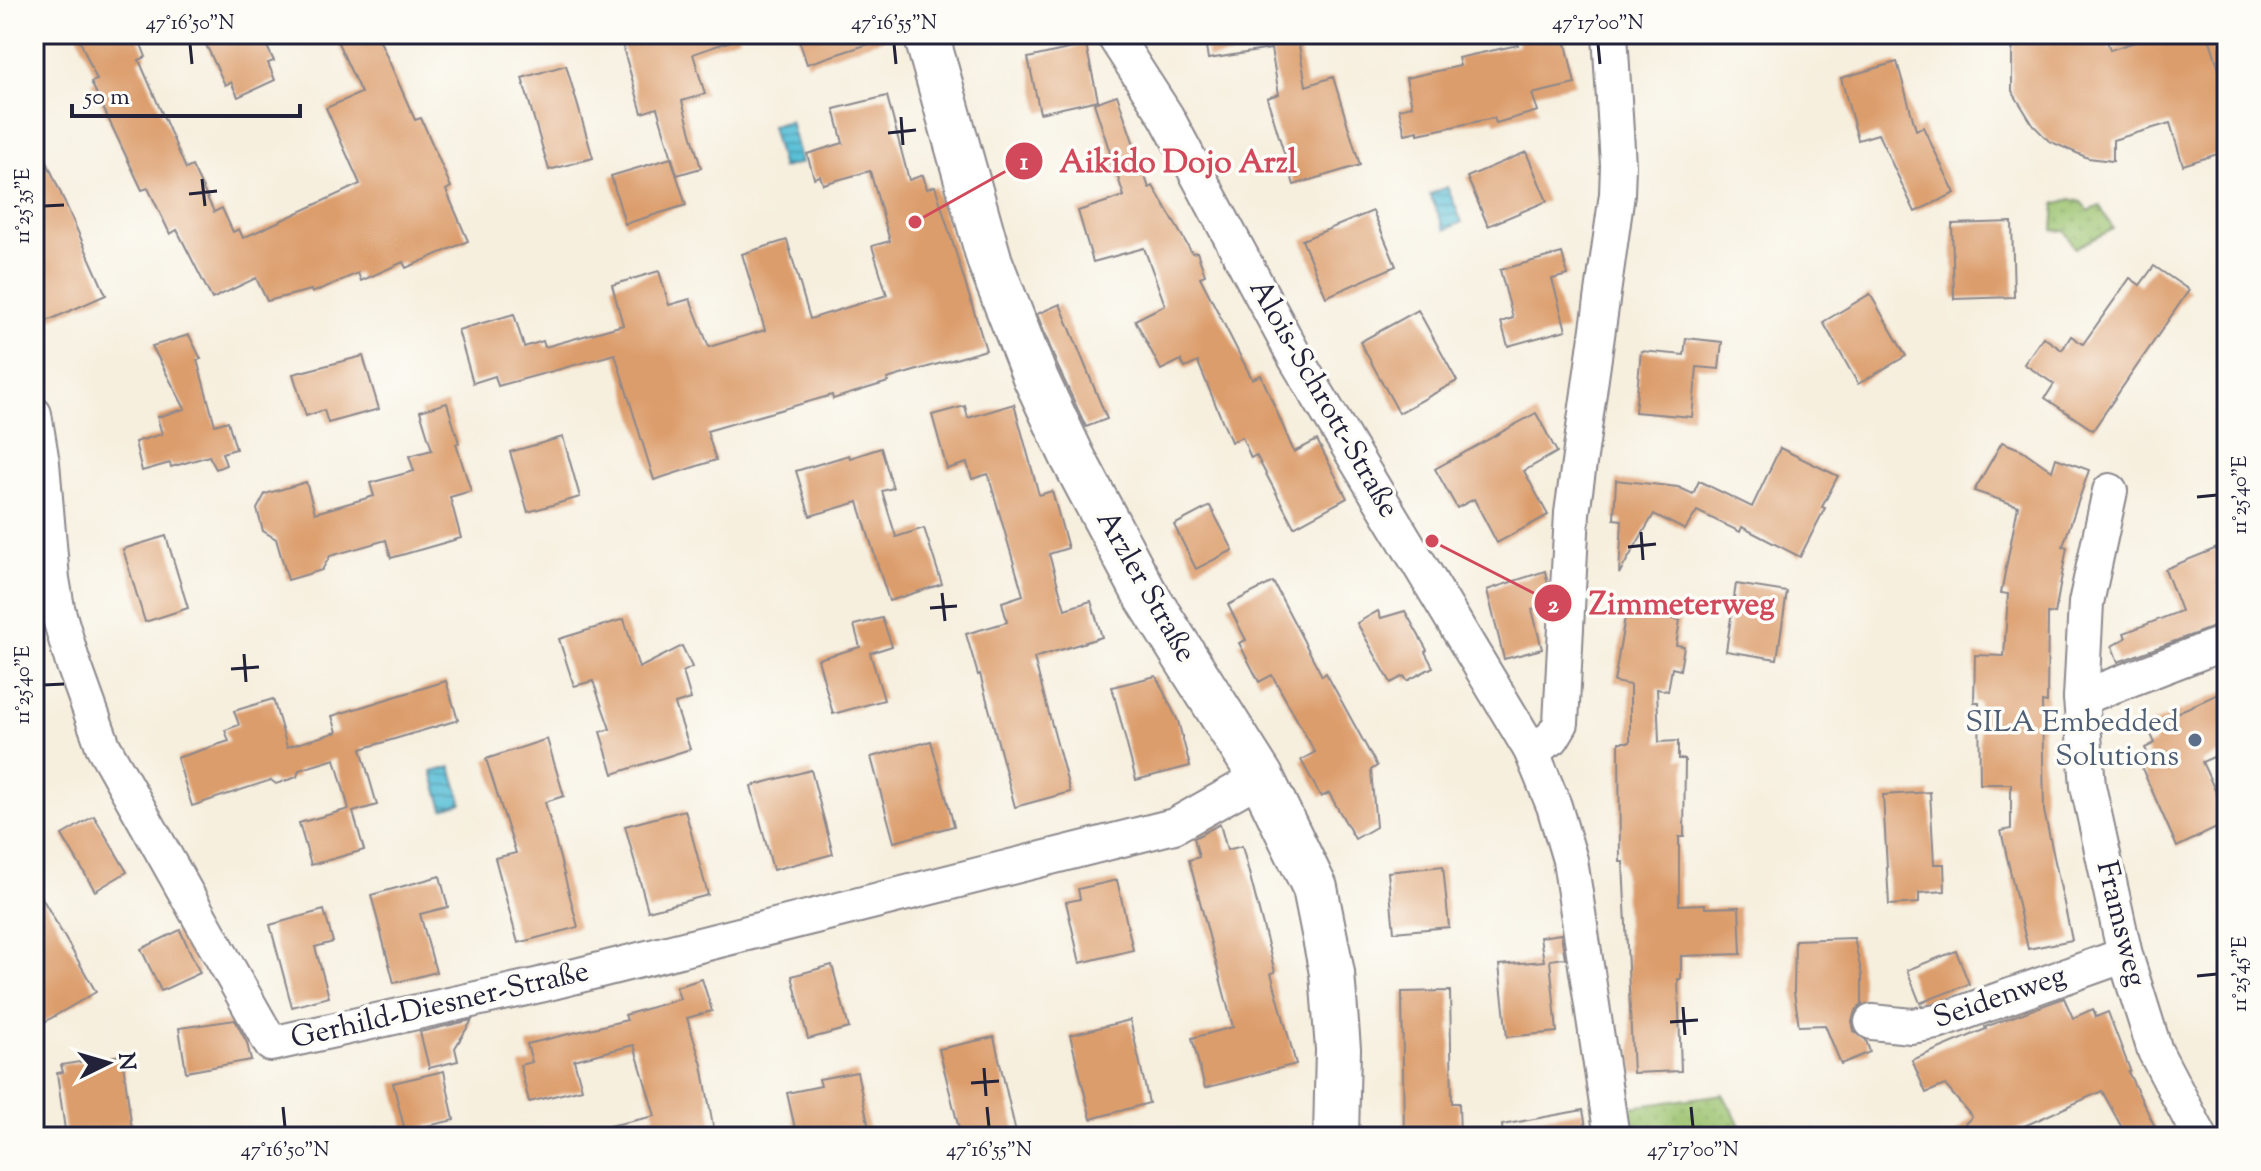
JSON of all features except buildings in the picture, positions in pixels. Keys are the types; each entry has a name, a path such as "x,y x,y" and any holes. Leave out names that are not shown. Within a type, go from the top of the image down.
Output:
{"main road":[{"name":"Arzler Straße","path":"926,34 990,262 1035,377 1073,458 1157,614 1261,777 1315,888 1332,973 1338,1049 1336,1137"}],"street":[{"name":"Alois-Schrott-Straße","path":"1113,34 1166,116 1304,373 1531,750 1554,806 1570,860 1612,1137"},
{"path":"1531,750 1552,738 1561,723 1572,513 1617,194 1610,34"},
{"name":"Gerhild-Diesner-Straße","path":"34,414 57,608 103,746 271,1044 540,985 1174,826 1261,777"},
{"name":"Framsweg","path":"2110,491 2086,603 2081,698 2088,786 2125,955 2155,1051 2200,1137"},
{"path":"2081,698 2227,642"},
{"name":"Seidenweg","path":"1872,1022 1911,1026 1937,1022 2125,955"}],"green space":[{"path":"2071,199 2081,202 2089,211 2100,206 2113,229 2075,248 2065,231 2053,230 2055,204"},
{"path":"1723,1094 1746,1137 1631,1137 1623,1108"}],"water":[{"path":"790,121 801,163 782,168 771,126"},
{"path":"1447,187 1462,222 1445,230 1430,194"},
{"path":"451,767 462,803 443,809 432,772"}],"place":[{"name":"Aikido Dojo Arzl","path":"915,222"},
{"name":"Zimmeterweg","path":"1432,541"},
{"name":"SILA Embedded Solutions","path":"2195,740"}]}
